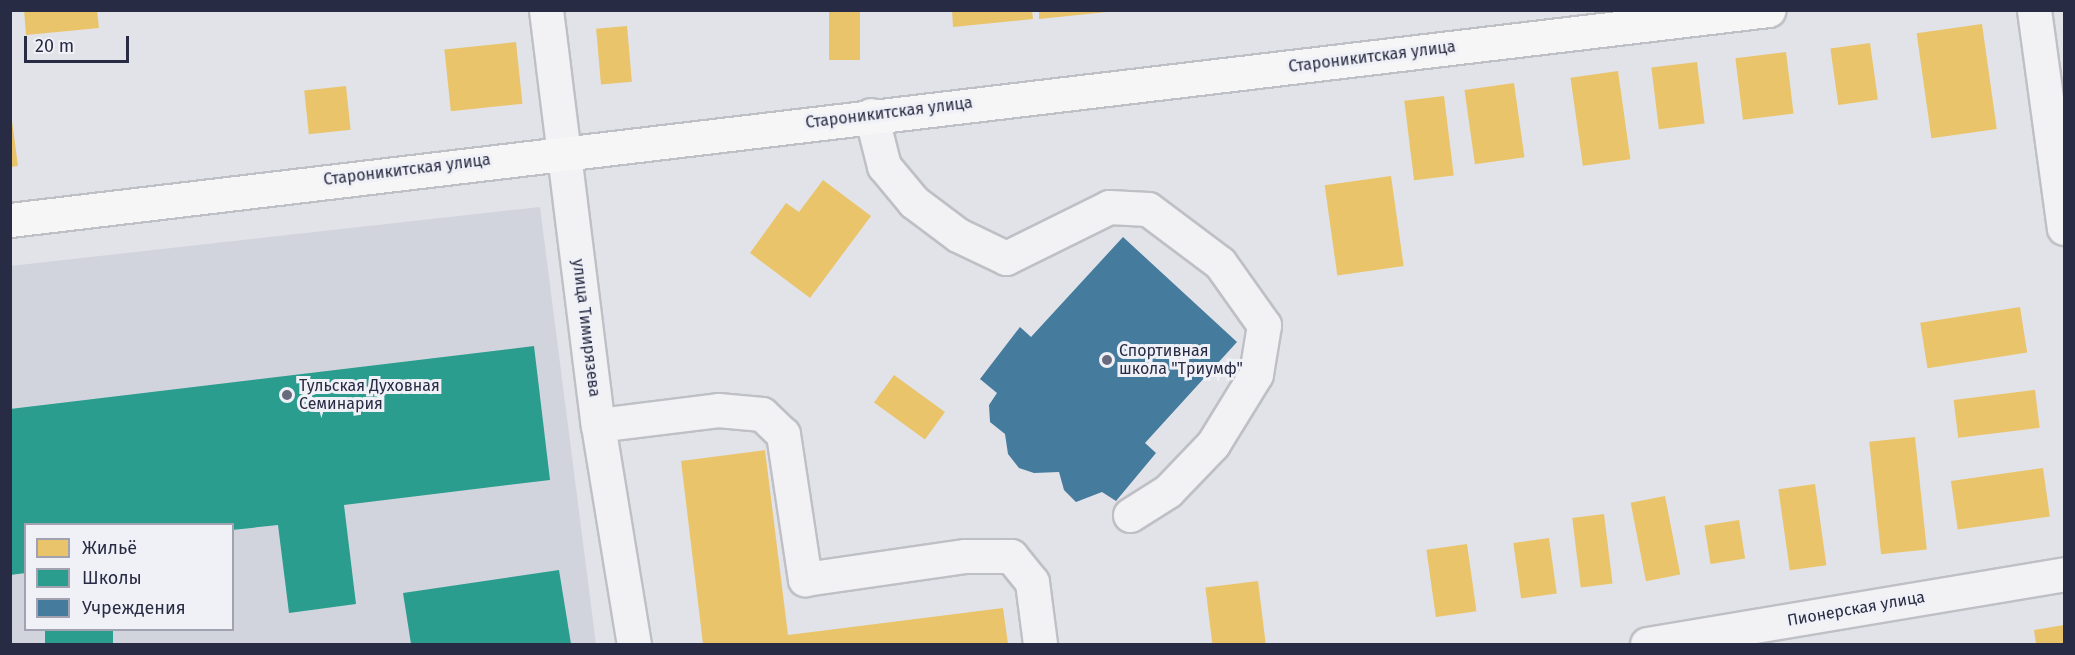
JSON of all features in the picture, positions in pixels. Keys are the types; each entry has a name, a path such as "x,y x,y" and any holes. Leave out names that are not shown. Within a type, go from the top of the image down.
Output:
{"main road":[{"name":"Староникитская улица","path":"10,220 562,151 1768,10"}],"street":[{"name":"улица Тимирязева","path":"546,10 598,425 634,645"},
{"path":"2034,10 2064,228"},
{"path":"871,115 884,166 914,202 958,235 1006,258 1109,207 1149,209 1220,263 1264,325 1256,374 1213,444 1168,491 1130,514"},
{"path":"598,425 718,410 762,414 783,434 805,579 965,556 1011,556 1032,582 1040,645"},
{"name":"Пионерская улица","path":"1647,645 2064,573"}],"shaded area":[{"name":"Тульская Духовная Семинария","path":"540,207 596,644 11,644 10,266"}],"building: Жильё":[{"path":"24,10 97,10 99,28 26,35"},
{"path":"829,10 860,10 860,60 829,60"},
{"path":"952,10 1032,10 1033,19 953,27"},
{"path":"1039,10 1107,10 1107,12 1039,19"},
{"path":"1982,24 1997,129 1931,138 1917,33"},
{"path":"627,26 632,82 601,84 596,29"},
{"path":"516,42 522,104 451,111 444,50"},
{"path":"1870,43 1878,99 1838,105 1830,49"},
{"path":"1786,52 1794,114 1743,120 1735,58"},
{"path":"1697,62 1705,124 1659,129 1651,68"},
{"path":"1618,71 1630,159 1583,166 1570,78"},
{"path":"1514,83 1524,157 1475,164 1464,90"},
{"path":"346,86 351,130 309,134 304,90"},
{"path":"1444,96 1454,175 1414,180 1404,101"},
{"path":"10,106 18,166 10,167"},
{"path":"1391,176 1404,266 1337,275 1325,185"},
{"path":"823,180 871,216 810,298 750,253 786,203 799,212"},
{"path":"2020,307 2027,352 1927,368 1920,323"},
{"path":"894,375 945,412 925,440 874,403"},
{"path":"2035,390 2040,428 1958,438 1954,400"},
{"path":"1915,437 1927,549 1881,554 1869,442"},
{"path":"765,450 788,635 1003,608 1008,644 703,644 681,461"},
{"path":"2043,468 2050,517 1958,529 1951,481"},
{"path":"1815,484 1826,565 1790,570 1778,489"},
{"path":"1665,496 1680,575 1646,581 1631,503"},
{"path":"1604,514 1613,583 1581,587 1572,518"},
{"path":"1739,520 1745,559 1711,564 1704,525"},
{"path":"1549,538 1557,593 1521,598 1513,543"},
{"path":"1467,544 1476,611 1436,617 1426,550"},
{"path":"1258,581 1266,644 1212,644 1205,587"},
{"path":"2064,625 2064,644 2036,644 2034,630"}],"building: Школы":[{"path":"534,346 550,480 344,505 356,604 289,613 278,525 234,530 234,523 24,523 24,573 10,575 10,409"},
{"path":"559,570 571,644 411,644 403,593"},
{"path":"45,631 113,631 113,644 45,644"}],"building: Учреждения":[{"name":"Спортивная школа \"Триумф\"","path":"1123,237 1237,342 1145,443 1156,453 1116,501 1102,492 1076,502 1064,490 1059,472 1034,473 1019,468 1008,454 1005,434 990,422 989,405 997,393 980,379 1020,327 1031,337"}],"place":[{"name":"Спортивная школа \"Триумф\"","path":"1107,360"},
{"name":"Тульская Духовная Семинария","path":"287,395"}]}
